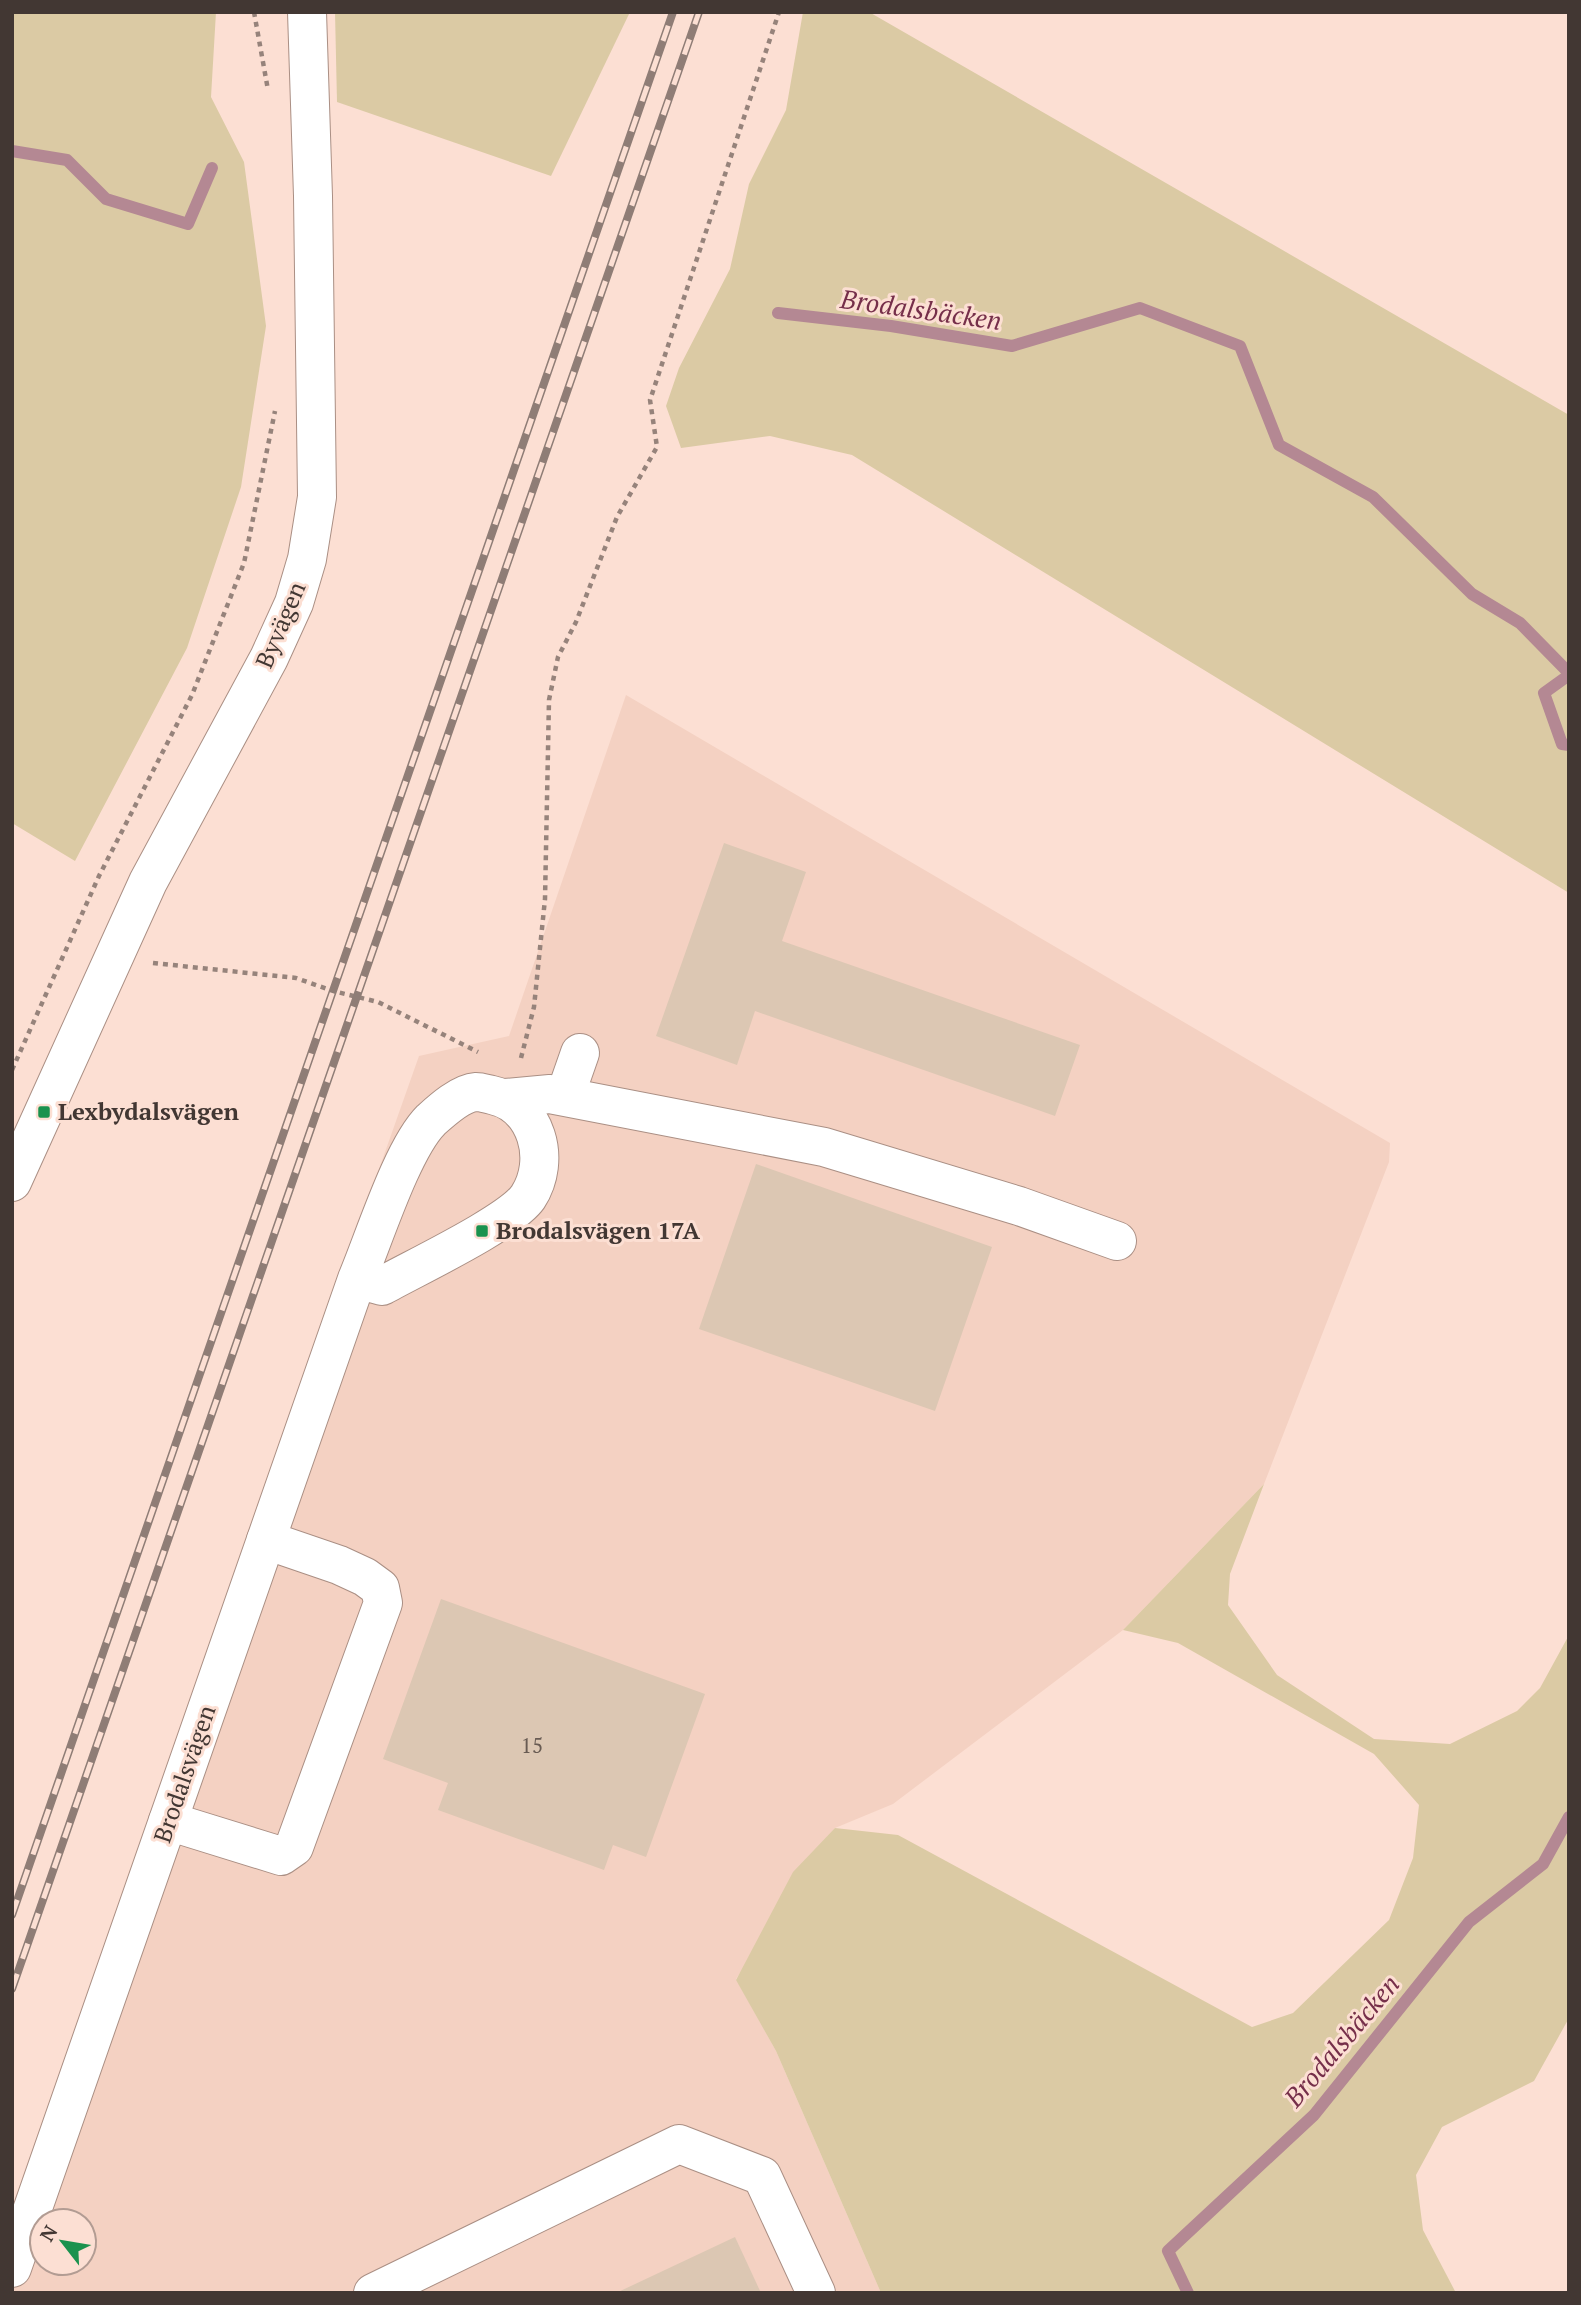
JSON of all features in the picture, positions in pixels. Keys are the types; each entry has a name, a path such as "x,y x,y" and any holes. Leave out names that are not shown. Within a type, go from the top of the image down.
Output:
{"street":[{"name":"Byvägen","path":"12,1182 149,881 269,658 294,603 307,559 317,497 313,196 307,12"},
{"path":"565,1096 580,1053"},
{"name":"Brodalsvägen","path":"12,2268 357,1279 406,1159 430,1122 456,1101 475,1092 505,1098 550,1094 565,1096 824,1147 1019,1206 1117,1241"},
{"path":"357,1279 382,1286 482,1231 519,1208 529,1196 541,1165 537,1132 525,1115 505,1098"},
{"path":"168,1821 281,1856 295,1847 383,1603 380,1588 365,1577 266,1540"},
{"path":"373,2293 679,2144 762,2176 816,2293"}],"path":[{"path":"254,12 268,92"},
{"path":"505,1098 520,1061 534,1007 545,899 549,700 558,657 576,622 617,517 657,447 650,400 779,12"},
{"path":"12,1070 99,876 192,695 244,563 277,401"},
{"path":"114,959 296,978 378,1002 480,1053"}],"shaded area":[{"path":"12,12 216,12 211,97 244,162 266,326 241,487 187,648 75,861 12,823"},
{"path":"335,12 630,12 551,176 337,102"},
{"path":"803,12 869,12 1569,415 1569,893 852,455 770,436 681,448 666,406 679,368 730,269 749,184 786,110"},
{"path":"626,695 1390,1143 1389,1162 1264,1484 1123,1630 893,1804 835,1828 736,1979 776,2051 881,2293 12,2293 12,2207 419,1056 509,1036"},
{"path":"1264,1484 1230,1574 1228,1605 1277,1675 1374,1739 1450,1744 1517,1711 1540,1688 1569,1635 1569,2018 1534,2081 1442,2127 1416,2175 1423,2230 1456,2293 881,2293 776,2051 736,1980 793,1872 835,1828 898,1835 1252,2027 1293,2013 1389,1920 1413,1858 1419,1805 1374,1754 1178,1643 1123,1630"}],"building":[{"path":"724,843 806,872 782,941 1080,1045 1055,1116 755,1011 737,1065 656,1036"},
{"path":"756,1164 992,1247 935,1411 699,1329"},
{"path":"441,1599 705,1694 646,1857 613,1845 604,1870 438,1810 448,1783 383,1759"},
{"path":"735,2237 761,2293 616,2293"}],"waterway":[{"path":"12,151 67,160 106,199 188,224 212,168"},
{"name":"Brodalsbäcken","path":"778,313 891,326 1012,346 1140,308 1240,346 1279,445 1373,497 1472,594 1520,623 1569,673"},
{"name":"Brodalsbäcken","path":"1569,675 1544,693 1562,744 1569,745"},
{"name":"Brodalsbäcken","path":"1188,2293 1168,2251 1314,2115 1469,1922 1543,1864 1569,1817"}],"railway":[{"path":"12,1915 673,12"},
{"path":"12,1989 699,12"}],"place":[{"name":"Lexbydalsvägen","path":"44,1112"},
{"name":"Brodalsvägen 17A","path":"482,1231"}]}
